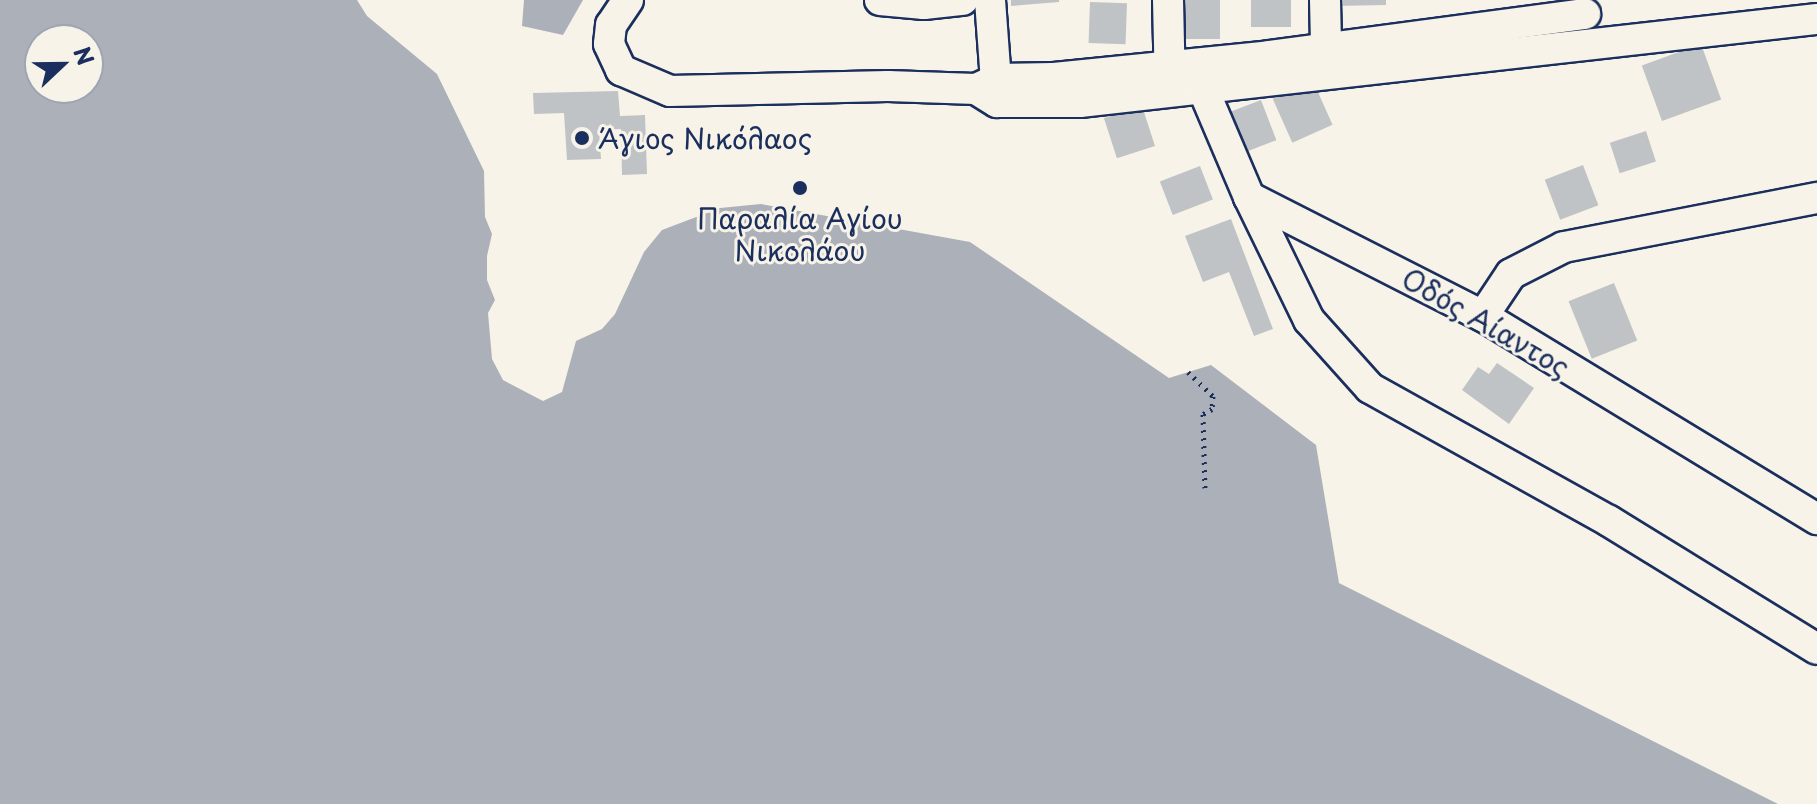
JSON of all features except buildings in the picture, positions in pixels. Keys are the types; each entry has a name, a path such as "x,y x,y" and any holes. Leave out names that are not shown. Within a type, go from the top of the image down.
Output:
{"street":[{"path":"628,0 611,25 609,44 621,70 670,91 990,90 1080,102 1170,78 1326,45 1585,14"},
{"path":"880,0 924,4 963,0"},
{"path":"990,0 990,90"},
{"path":"1168,0 1170,78"},
{"path":"1325,0 1326,45"},
{"path":"1170,78 1203,89 1817,19"},
{"path":"1203,89 1249,197 1309,320 1370,388 1609,521 1817,649"},
{"name":"Οδός Αίαντος","path":"1249,197 1483,316 1817,519"},
{"path":"1483,316 1511,274 1564,247 1817,198"}],"path":[{"path":"1188,372 1213,396 1212,409 1203,414 1205,488"}],"shaded area":[{"path":"0,0 357,0 367,16 437,74 484,171 485,217 492,234 487,256 487,280 495,300 488,313 492,359 503,380 543,401 562,392 576,341 602,329 615,314 644,252 662,230 720,208 761,204 970,242 1169,378 1211,365 1316,445 1339,583 1778,804 0,804"},
{"path":"524,0 583,0 563,35 522,26"}],"place":[{"name":"Άγιος Νικόλαος","path":"582,138"},
{"name":"Παραλία Αγίου Νικολάου","path":"800,188"}]}
